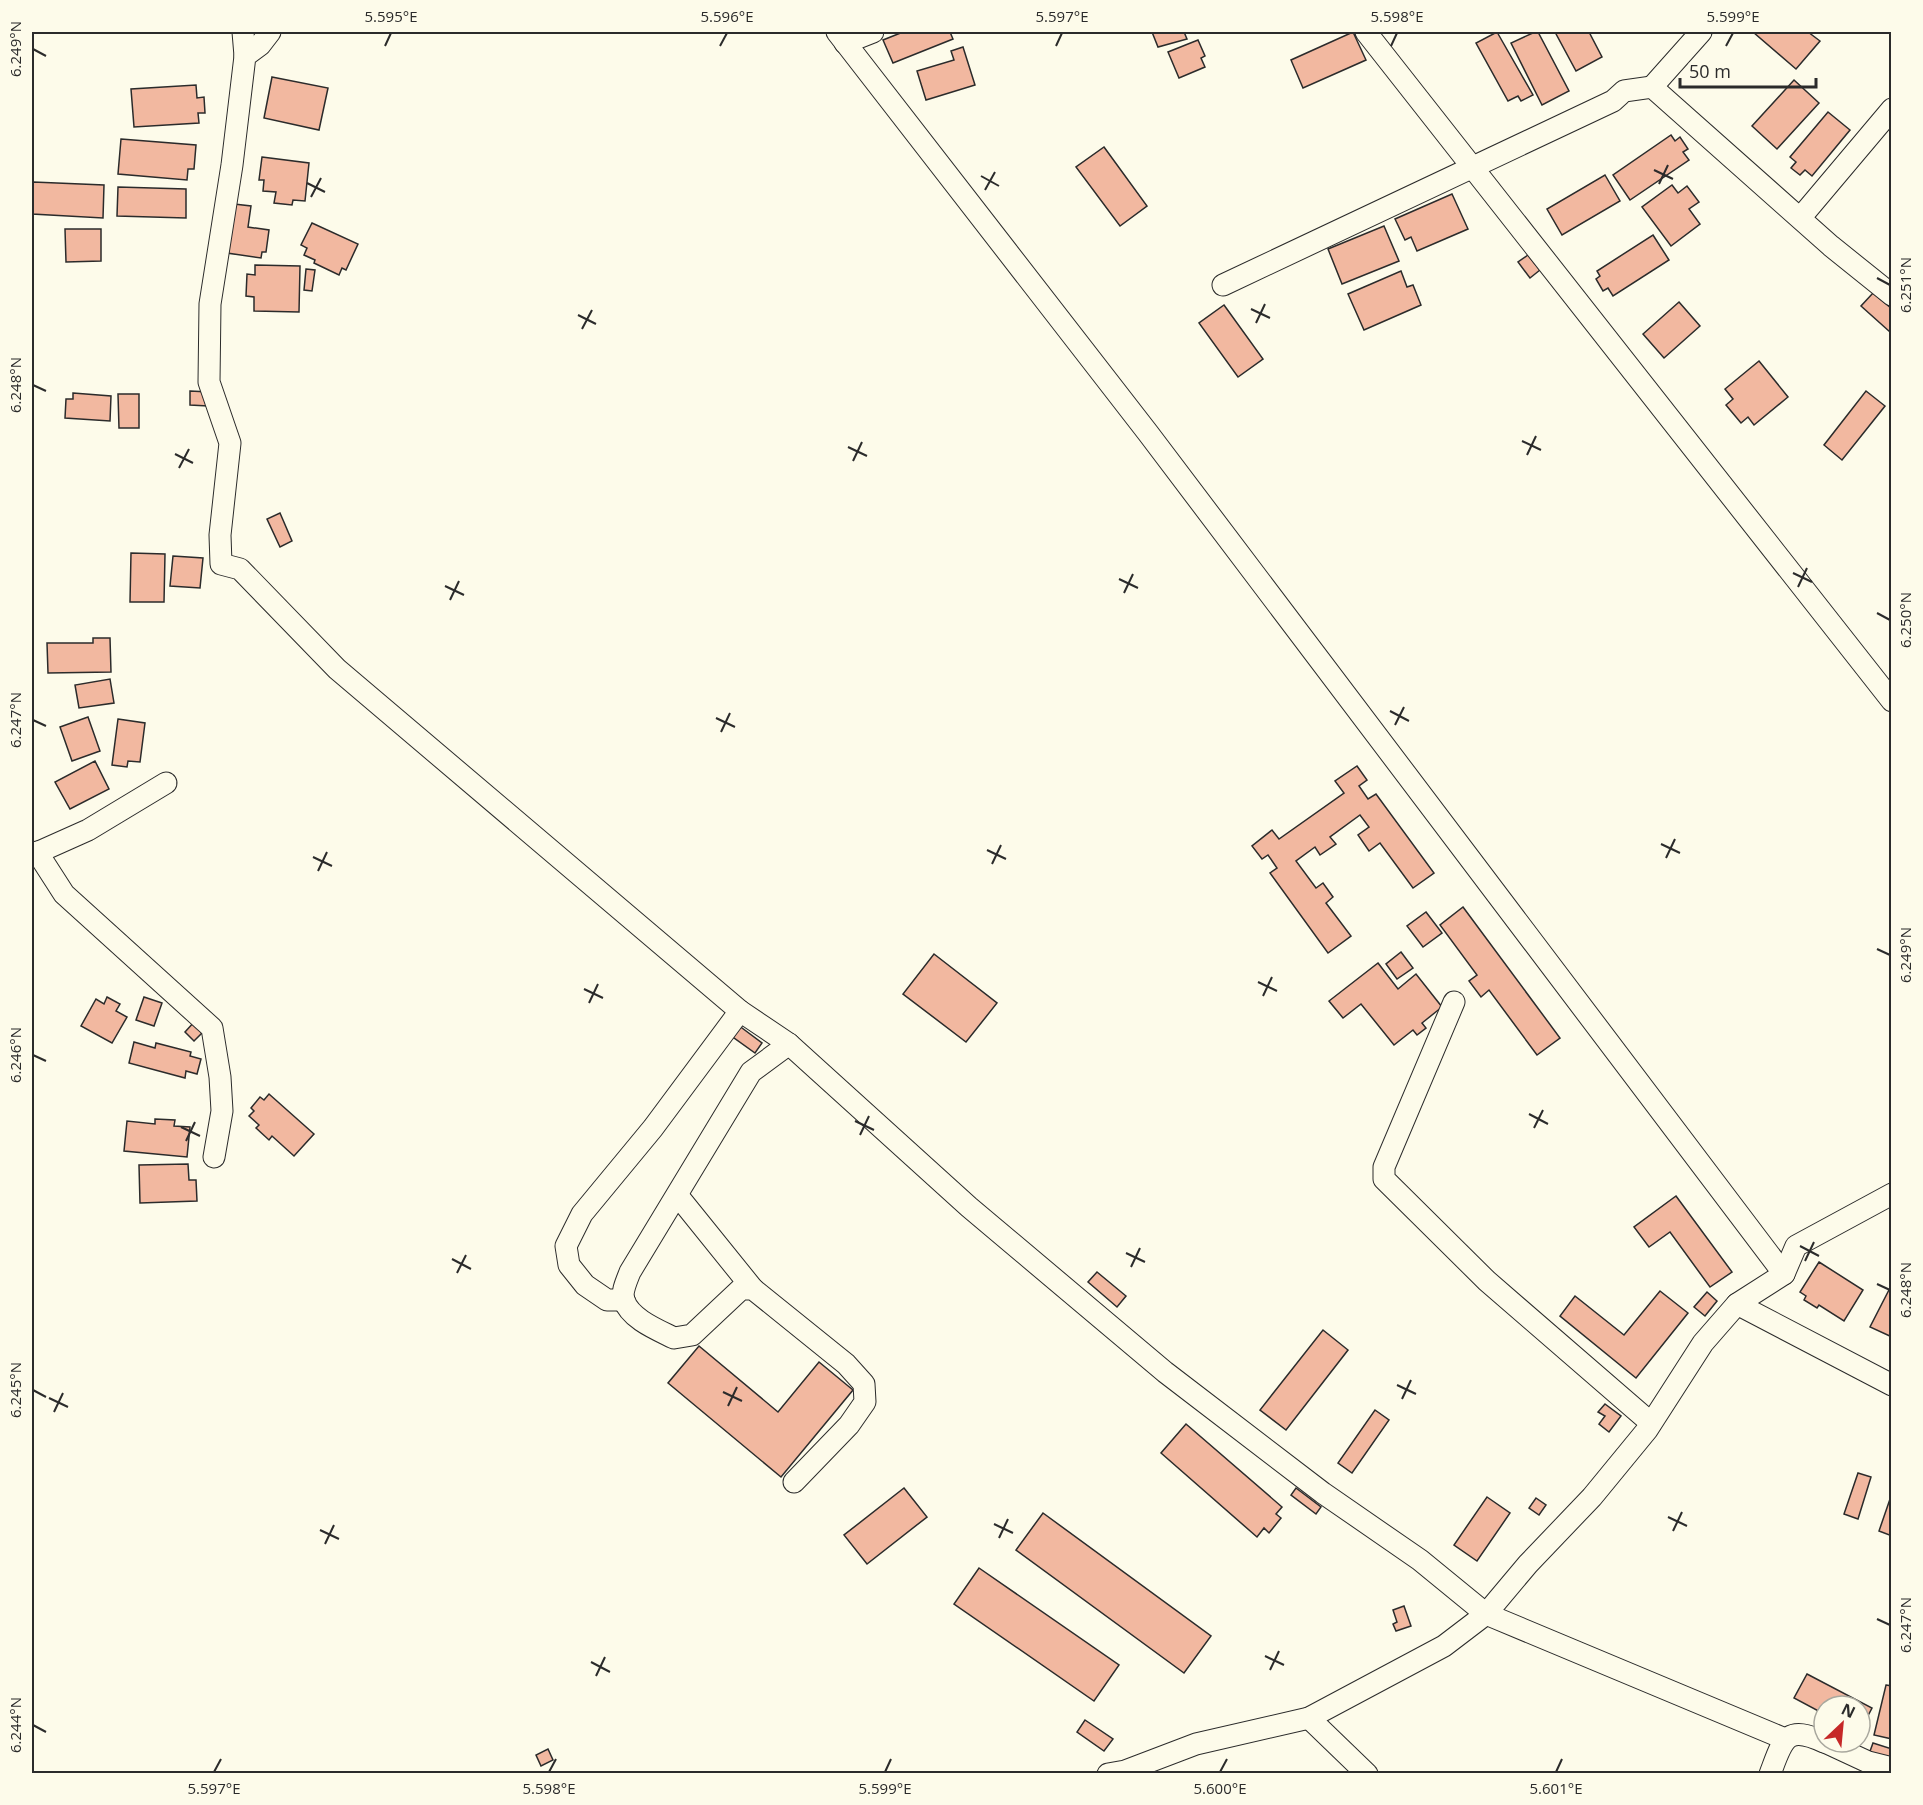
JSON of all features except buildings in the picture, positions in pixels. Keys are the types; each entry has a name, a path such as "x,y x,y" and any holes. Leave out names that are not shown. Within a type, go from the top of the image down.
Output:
{"street":[{"path":"243,32 245,56 232,165 210,304 209,382 230,443 220,534 221,564 240,569 337,669 740,1011 789,1044 969,1207 1165,1372 1323,1493 1420,1560 1486,1614 1785,1739"},
{"path":"245,56 260,45 270,32"},
{"path":"873,32 841,38 1148,432 1784,1274"},
{"path":"1366,32 1892,701"},
{"path":"1223,285 1612,101 1624,91 1652,87 1701,32"},
{"path":"1652,87 1892,296"},
{"path":"1801,217 1892,109"},
{"path":"166,783 88,830 34,854 64,894 212,1028 220,1077 222,1111 214,1157"},
{"path":"1454,1002 1384,1167 1384,1179 1487,1281 1652,1423"},
{"path":"624,1300 607,1300 585,1285 569,1265 566,1246 582,1214 653,1128 740,1011"},
{"path":"753,1289 741,1289 692,1335 674,1338 635,1316 624,1300 630,1272 752,1071 789,1044"},
{"path":"1108,1773 1125,1771 1196,1744 1309,1718 1444,1646 1486,1614 1528,1564 1592,1497 1652,1423 1703,1343 1737,1304 1784,1274 1796,1246 1892,1194"},
{"path":"678,1196 753,1289 846,1364 864,1384 865,1402 849,1425 794,1482"},
{"path":"1737,1304 1892,1385"},
{"path":"1309,1718 1367,1773"},
{"path":"1770,1773 1785,1739 1795,1733 1812,1738"},
{"path":"1850,1754 1868,1762 1892,1768"}]}
